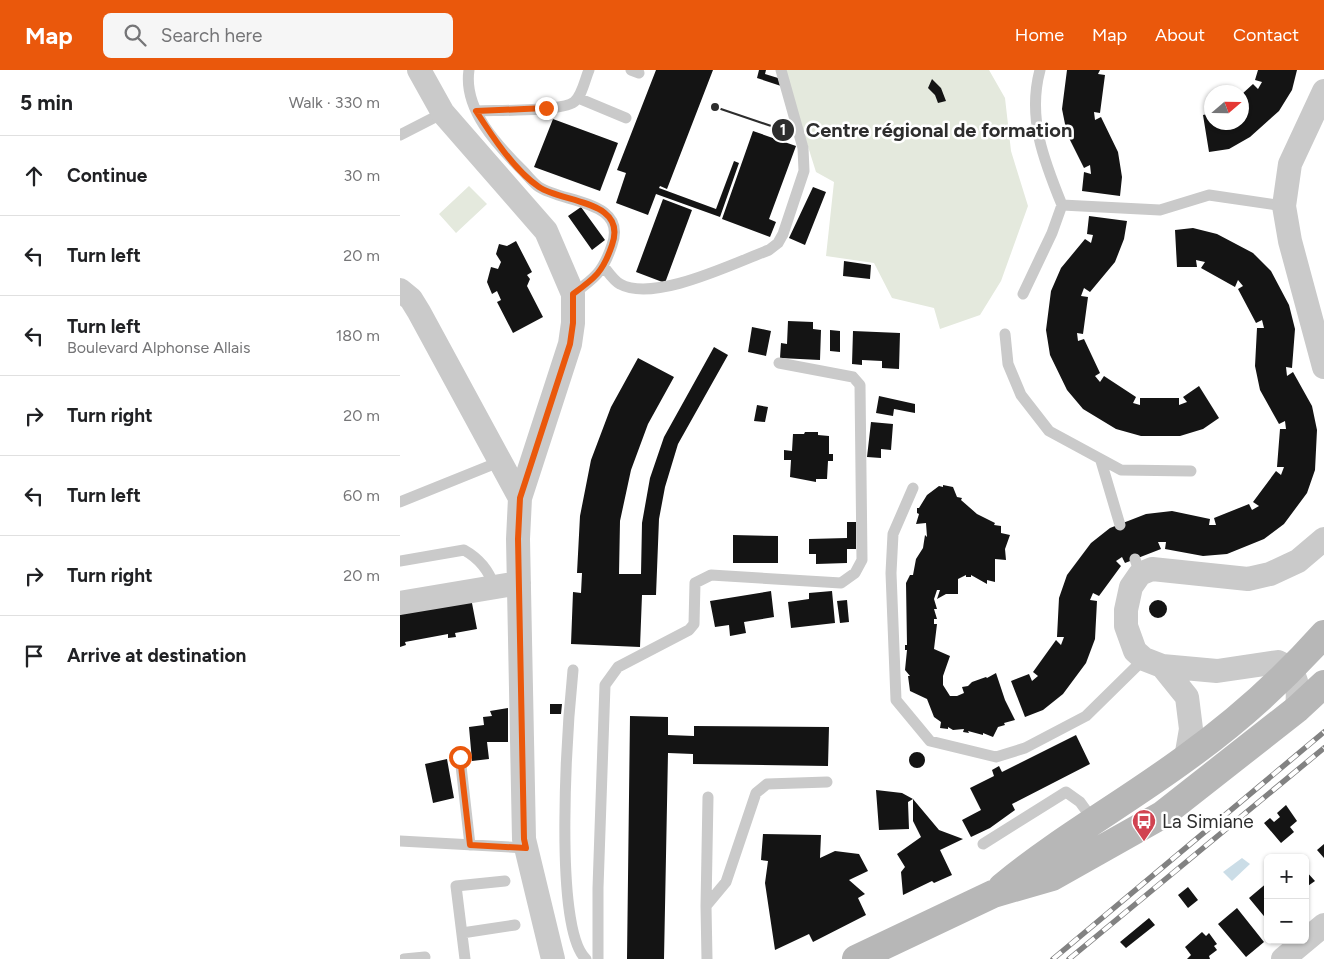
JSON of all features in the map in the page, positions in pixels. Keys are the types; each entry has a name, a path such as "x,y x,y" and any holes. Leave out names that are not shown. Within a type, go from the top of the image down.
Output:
{"main road":[{"path":"993,894 1040,856 1186,758 1290,671 1324,634"},
{"path":"856,959 993,894 1052,877 1162,816 1297,709 1324,684"}],"street":[{"path":"419,70 443,113 546,231 573,294 573,323 570,344 520,498 519,584 524,839 553,959"},
{"path":"1324,91 1290,164 1284,206 1290,241 1324,367"},
{"path":"400,290 411,299 419,312 520,498"},
{"path":"1186,758 1191,729 1187,697 1153,662 1136,650 1126,626 1126,610 1138,566 1248,579 1270,574 1298,561 1324,539"},
{"path":"400,603 519,584"},
{"path":"1153,662 1217,671 1278,662 1285,665 1296,678 1298,691 1297,709"},
{"path":"1283,959 1324,924"}],"lane":[{"path":"469,70 469,94 476,111 498,147 540,187 602,211 613,222 616,235 604,268 598,275 573,294"},
{"path":"476,111 563,106 573,103 578,98 589,70"},
{"path":"604,268 619,284 652,290 675,285 759,254 778,243 799,192 804,171 803,148 781,70"},
{"path":"1023,294 1052,233 1062,205 1042,157 1036,125 1036,97 1040,70"},
{"path":"578,98 626,118"},
{"path":"400,136 443,113"},
{"path":"1062,205 1160,210 1210,195 1284,206"},
{"path":"1005,334 1008,364 1021,395 1049,431 1101,461 1121,470 1191,471"},
{"path":"598,959 598,888 605,685 618,667 689,630 694,624 694,583 710,575 841,583 855,573 862,560 860,385 853,377 779,363"},
{"path":"1101,461 1120,525"},
{"path":"400,502 499,462"},
{"path":"913,488 894,534 891,573 896,700 930,741 996,757 1025,748 1086,716 1153,662"},
{"path":"400,561 464,550 477,557 490,575 495,587"},
{"path":"573,670 567,732 566,889 573,936 579,952 586,959"},
{"path":"460,757 470,845"},
{"path":"706,906 726,882 756,793 768,784 827,782"},
{"path":"983,844 1066,792 1080,802 1093,820"},
{"path":"707,959 708,797"},
{"path":"400,841 526,848"},
{"path":"465,959 456,886 505,881"},
{"path":"462,933 515,926"},
{"path":"404,959 425,957"}],"shaded area":[{"path":"784,70 989,70 1005,98 1011,151 1028,206 1001,281 980,315 940,329 934,308 892,298 874,263 826,256 834,182 816,172"},
{"path":"469,186 487,204 456,233 439,214"}],"water":[{"path":"1242,858 1250,864 1232,881 1223,872"}],"building":[{"path":"656,70 713,70 667,189 660,186 659,188 716,209 734,161 739,163 720,217 656,194 648,215 616,203 626,173 617,170"},
{"path":"759,70 766,70 765,74 778,78 781,86 757,78"},
{"path":"1067,70 1100,70 1098,74 1105,75 1100,113 1094,112 1095,120 1101,117 1118,152 1122,177 1120,196 1082,191 1084,172 1091,174 1090,165 1084,168 1067,134 1062,109"},
{"path":"1258,70 1297,70 1292,90 1279,111 1250,137 1229,149 1209,152 1205,130 1249,130 1249,88 1253,84 1258,89 1262,82 1255,80"},
{"path":"932,79 941,88 946,101 938,103 935,95 928,88"},
{"path":"553,119 618,143 600,191 534,167"},
{"path":"753,131 796,146 769,219 776,222 770,237 722,219"},
{"path":"813,187 826,192 805,245 789,238"},
{"path":"663,199 692,210 665,283 636,272"},
{"path":"581,207 605,240 592,250 568,216"},
{"path":"1089,216 1127,221 1124,239 1115,262 1090,292 1084,288 1081,296 1088,297 1083,334 1077,333 1078,341 1084,339 1100,373 1095,376 1100,382 1104,376 1136,397 1133,403 1140,405 1140,398 1179,398 1179,405 1187,402 1183,397 1199,386 1219,418 1203,429 1180,436 1141,436 1116,429 1083,409 1067,390 1050,355 1046,330 1051,291 1061,268 1085,239 1091,243 1093,235 1087,234"},
{"path":"1193,228 1217,234 1253,253 1271,271 1289,305 1295,329 1292,368 1286,367 1287,376 1293,372 1312,406 1317,430 1315,470 1307,493 1284,524 1264,539 1227,554 1203,556 1165,549 1166,542 1158,542 1161,549 1125,563 1122,557 1116,561 1121,566 1099,596 1093,593 1090,600 1097,601 1095,639 1086,663 1063,694 1043,710 1025,717 1011,681 1029,674 1032,681 1038,676 1033,672 1056,640 1061,645 1064,637 1057,637 1059,598 1067,575 1091,543 1110,528 1146,514 1172,511 1210,519 1209,525 1216,525 1214,518 1249,504 1252,510 1259,506 1253,502 1276,471 1281,475 1284,467 1277,467 1280,429 1286,429 1285,421 1279,424 1260,390 1255,366 1257,328 1264,328 1262,320 1256,323 1238,289 1243,286 1238,280 1235,287 1201,268 1205,262 1196,260 1197,267 1177,267 1175,230"},
{"path":"516,241 532,272 527,275 530,279 527,286 543,317 513,333 497,302 501,300 497,291 492,294 487,282 491,267 498,269 501,262 496,254 499,244 507,246"},
{"path":"844,261 871,265 870,279 843,276"},
{"path":"788,321 813,322 813,329 821,330 820,360 780,358 781,343 787,344"},
{"path":"752,327 771,331 766,356 748,352"},
{"path":"830,330 840,331 840,352 830,351"},
{"path":"853,331 900,333 899,369 882,368 882,361 862,360 862,365 852,364"},
{"path":"714,347 728,355 678,444 665,487 659,519 656,595 642,595 640,647 571,644 573,592 581,593 582,573 577,573 580,516 591,460 611,407 638,358 674,377 648,424 631,470 620,521 619,574 641,574 642,523 650,478 664,437"},
{"path":"879,396 915,404 915,413 894,409 893,416 876,413"},
{"path":"757,405 768,407 765,422 754,421"},
{"path":"871,422 893,424 891,450 881,449 881,458 867,457"},
{"path":"805,432 818,432 818,435 829,436 829,454 833,454 833,461 828,461 827,479 816,479 816,482 790,477 791,460 784,460 784,450 792,451 793,434 804,434"},
{"path":"943,485 953,487 957,497 962,498 961,500 977,514 995,523 994,525 1001,526 1001,533 1010,535 1005,549 1006,560 995,559 995,582 987,580 987,584 971,575 971,577 966,577 966,575 958,579 958,594 946,594 937,599 940,590 937,590 934,599 937,619 934,619 934,624 937,624 934,649 950,656 943,676 943,685 950,696 964,693 962,687 996,673 1005,700 1015,720 998,727 993,737 983,733 983,735 968,731 969,733 963,732 964,729 940,728 941,722 934,717 927,699 910,691 908,676 910,676 905,670 907,650 905,650 905,645 907,645 906,583 910,575 913,575 916,559 923,548 925,535 927,537 926,523 916,524 919,514 917,513 917,508 919,508 927,495 939,486 943,487"},
{"path":"847,522 856,522 856,549 847,549 847,563 816,564 816,554 809,554 809,539 847,538"},
{"path":"733,535 778,536 778,563 733,563"},
{"path":"771,591 774,617 744,622 746,633 730,636 729,625 715,627 710,601"},
{"path":"832,591 835,623 791,628 788,602 809,599 809,593"},
{"path":"471,598 477,629 455,633 456,637 448,638 448,634 405,642 406,645 400,647 400,611"},
{"path":"847,600 849,622 840,623 837,601"},
{"path":"1158,600 1164,603 1167,609 1164,615 1158,618 1152,615 1149,609 1152,603"},
{"path":"550,704 562,704 561,714 550,714"},
{"path":"508,708 508,742 487,742 489,759 472,761 469,727 484,725 483,717 492,716 490,711"},
{"path":"630,716 668,717 668,735 694,736 694,726 829,727 828,766 693,764 693,754 668,753 664,959 627,959"},
{"path":"1076,735 1090,764 1012,804 1015,810 990,828 971,837 962,820 981,810 970,788 994,776 992,770 999,766 1002,772"},
{"path":"914,752 920,752 925,757 923,766 914,768 909,763 909,757"},
{"path":"447,759 454,798 433,803 425,764"},
{"path":"876,790 902,793 913,799 908,802 909,829 879,830"},
{"path":"913,799 939,830 963,839 940,850 952,875 934,883 932,881 903,895 901,872 905,867 897,854 921,837 913,821"},
{"path":"1286,805 1297,821 1290,827 1294,832 1281,843 1264,823 1270,818 1274,822 1280,817 1277,813"},
{"path":"763,834 821,835 820,858 835,851 859,854 868,871 849,880 865,894 858,898 866,915 813,942 809,934 775,950 765,883 768,861 761,860"},
{"path":"1324,844 1324,858 1317,850"},
{"path":"1309,874 1315,881 1309,885"},
{"path":"1264,885 1264,916 1249,898"},
{"path":"1188,887 1198,900 1188,908 1178,895"},
{"path":"1237,908 1264,942 1246,957 1218,924"},
{"path":"1149,918 1155,925 1126,948 1120,942"},
{"path":"1202,932 1206,936 1209,933 1217,944 1214,946 1217,950 1209,956 1210,959 1187,959 1191,955 1185,947"}],"railway":[{"path":"1053,959 1324,732"},
{"path":"1069,959 1324,748"}],"place":[{"name":"Centre régional de formation","path":"715,107"},
{"name":"La Simiane","path":"1144,842"}],"route":[{"path":"460,757 469,822 470,845 526,848 524,839 518,539 520,498 570,344 573,323 573,294 598,275 607,262 616,235 613,222 602,211 540,187 498,147 476,111 546,108"}]}
